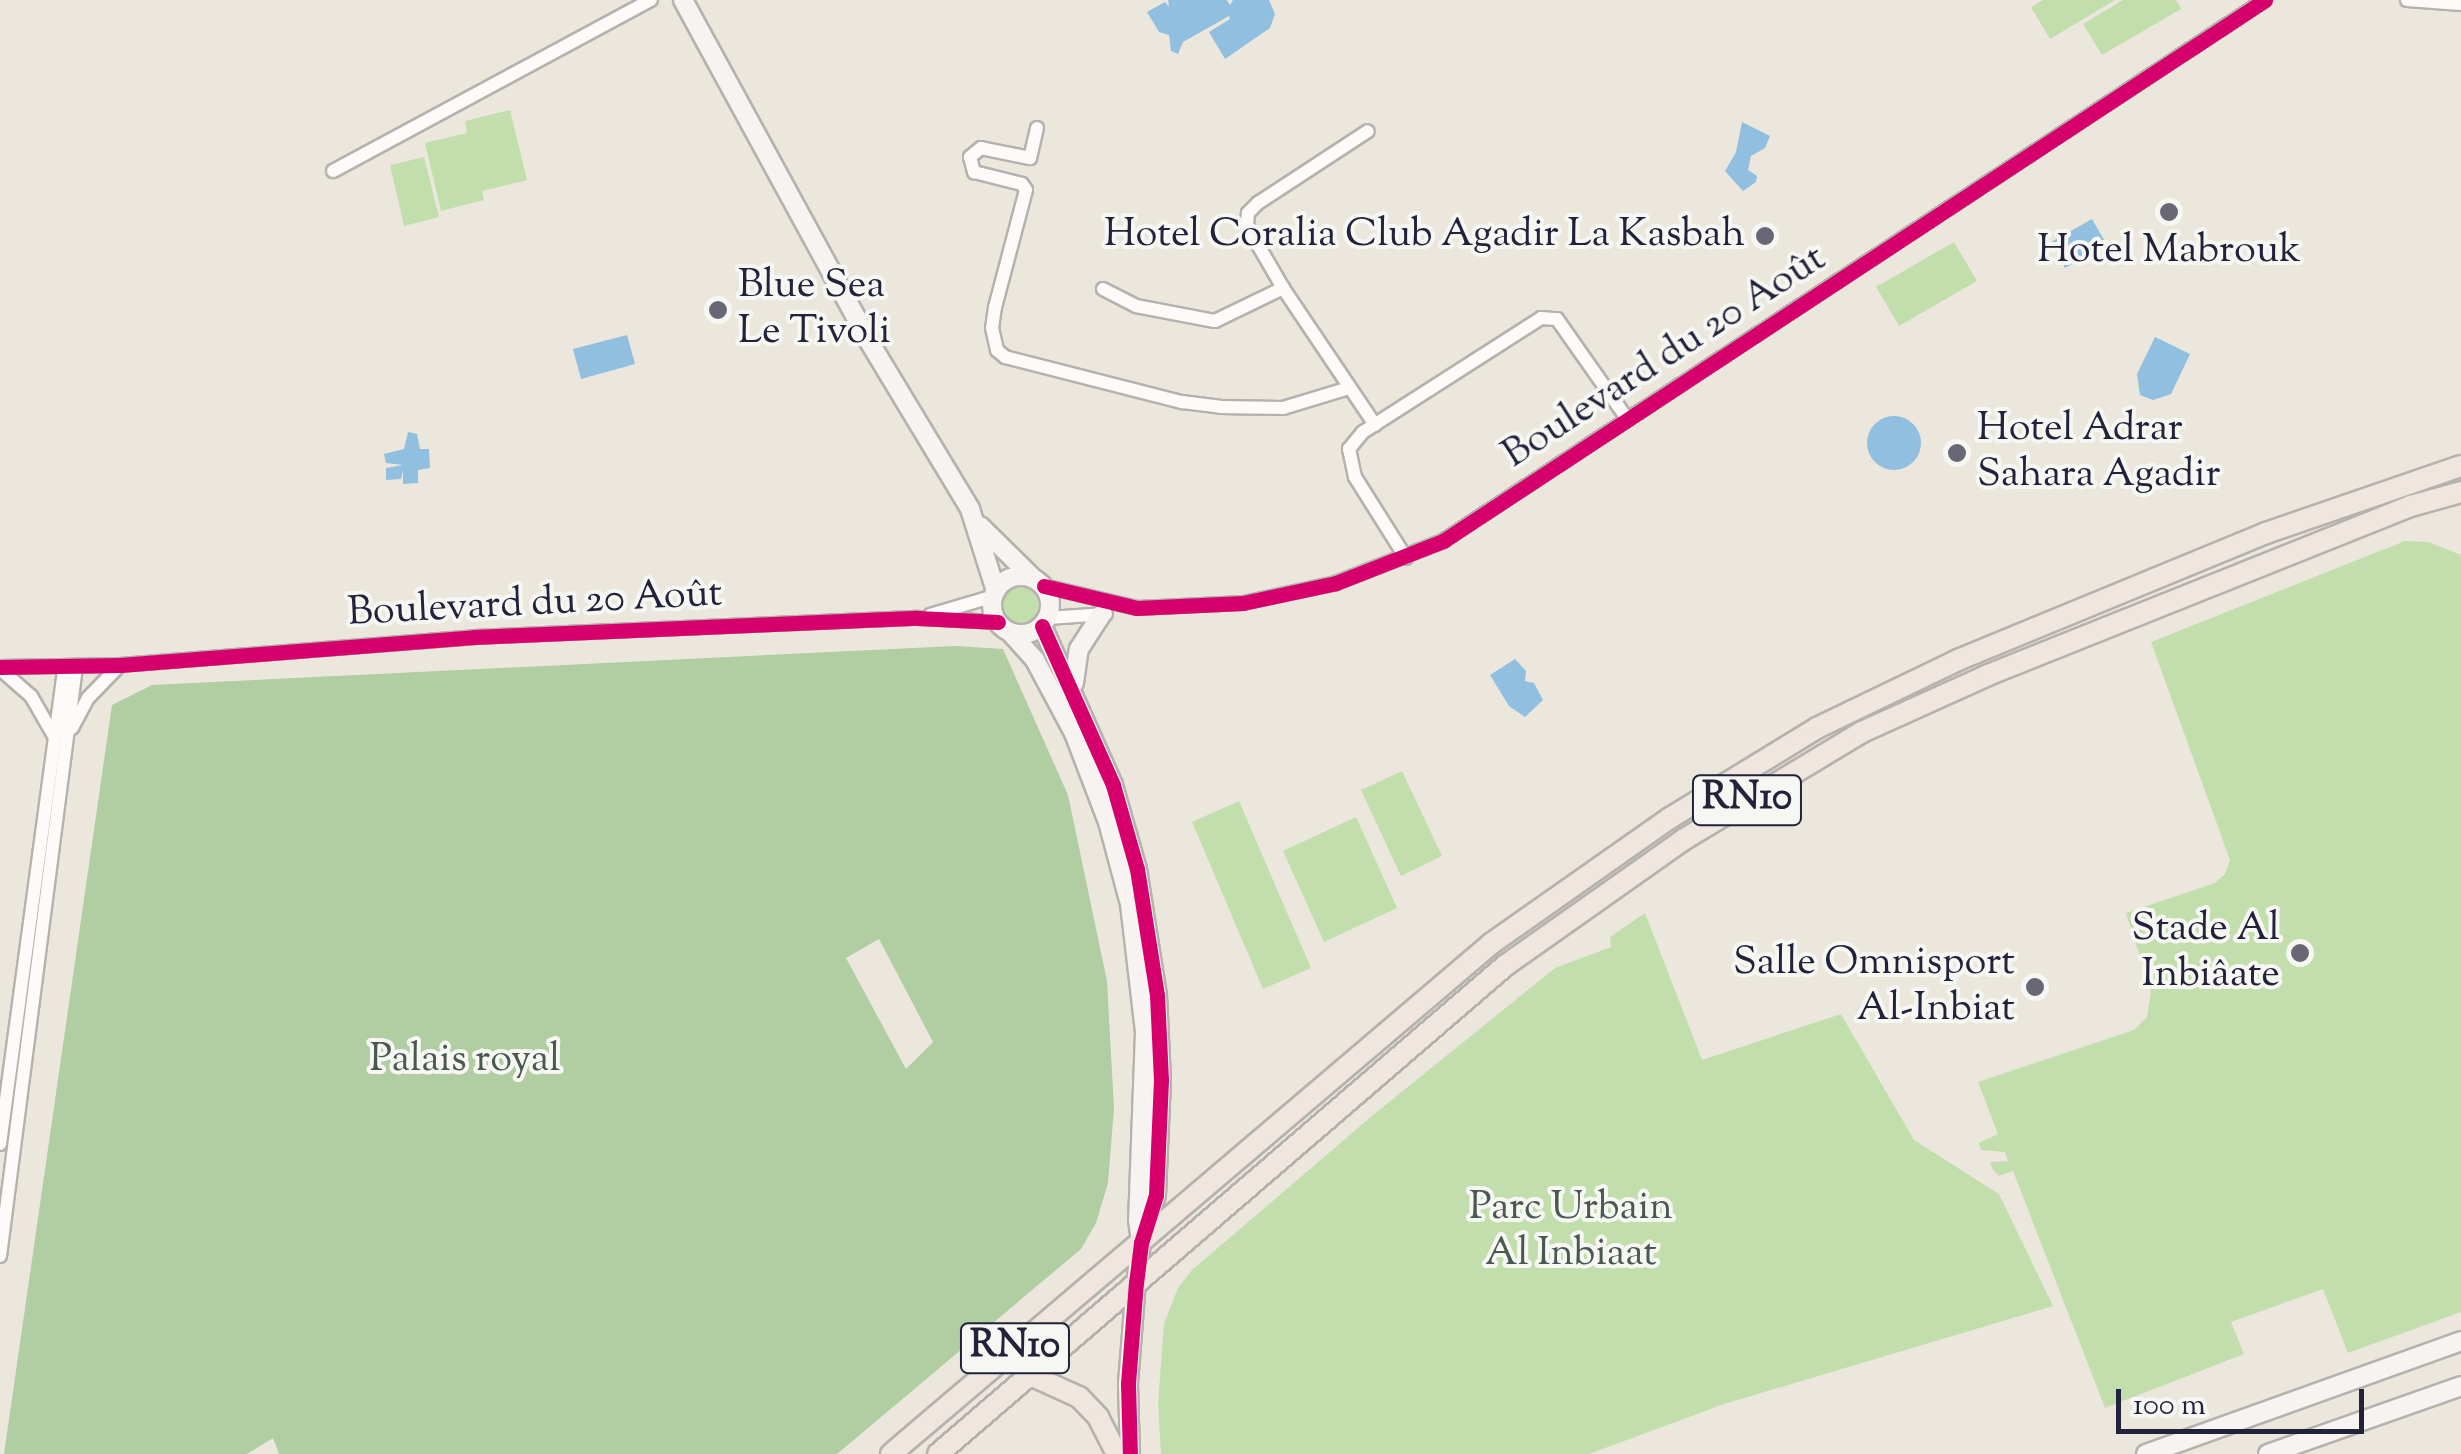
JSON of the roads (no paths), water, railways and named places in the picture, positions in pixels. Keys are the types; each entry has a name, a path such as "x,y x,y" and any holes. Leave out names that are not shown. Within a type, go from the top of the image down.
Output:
{"main road":[{"name":"RN10","path":"891,1454 1492,943 1670,818 1782,748 1958,660 2266,533 2461,466"},
{"name":"RN10","path":"938,1454 1506,965 1606,892 1748,800 1862,732 2046,650 2412,506 2461,492"},
{"path":"1028,1374 1079,1397 1098,1417 1117,1454"}],"street":[{"path":"333,171 651,0"},
{"path":"683,0 784,191 974,518 1004,627 1035,660 1074,732 1108,822 1130,904 1145,1032 1138,1220 1141,1243"},
{"name":"Boulevard du 20 Août","path":"1045,622 1138,608 1243,603 1336,582 1444,541 2265,0"},
{"path":"2407,0 2461,4"},
{"path":"1037,128 1030,158 981,148 970,157 974,172 1022,184 1026,190 995,308 992,328 997,350 1006,357 1182,402 1220,407 1283,408 1349,388"},
{"path":"1368,131 1258,202 1248,214 1247,226 1283,288 1375,425"},
{"path":"1102,289 1136,306 1215,320 1283,288"},
{"path":"1406,558 1355,478 1349,459 1354,440 1541,318 1551,316 1564,327 1628,420"},
{"path":"974,518 1039,583 1050,602 1045,622 1098,744 1126,827 1152,953 1160,1038 1160,1122 1156,1195 1129,1287 1130,1454"},
{"path":"995,593 1012,578 1039,583"},
{"name":"Boulevard du 20 Août","path":"1039,583 1138,608"},
{"name":"Boulevard du 20 Août","path":"918,618 995,593"},
{"path":"1074,689 1079,649 1101,615"},
{"name":"Boulevard du 20 Août","path":"0,668 120,665 474,637 918,618 1004,627"},
{"path":"1004,627 1026,634 1045,622"},
{"path":"0,1144 61,739 88,698 120,665"},
{"path":"0,1256 70,667"},
{"path":"0,668 42,708 61,739"},
{"path":"2146,1454 2461,1340"},
{"path":"2268,1454 2461,1386"}],"water":[{"path":"1168,0 1227,0 1230,5 1233,0 1269,0 1275,14 1270,28 1225,59 1209,32 1229,16 1183,42 1178,54 1171,51 1169,35 1159,32 1147,12 1165,2 1169,7"},
{"path":"1742,122 1770,136 1765,148 1751,156 1748,170 1757,176 1756,182 1743,191 1725,171 1736,152"},
{"path":"2092,219 2107,245 2065,268 2051,242"},
{"path":"627,335 635,364 581,379 573,349"},
{"path":"2155,337 2190,354 2171,394 2153,400 2140,395 2137,374"},
{"path":"1894,416 1913,424 1921,443 1913,462 1894,470 1875,462 1867,443 1875,424"},
{"path":"408,432 417,434 420,449 429,449 430,468 418,470 418,483 403,484 403,470 401,479 386,480 386,468 403,465 386,463 384,454 404,449"},
{"path":"1515,659 1526,671 1525,681 1534,683 1543,700 1525,717 1509,706 1490,675"}],"place":[{"name":"Hotel Mabrouk","path":"2169,212"},
{"name":"Hotel Coralia Club Agadir La Kasbah","path":"1765,236"},
{"name":"Blue Sea Le Tivoli","path":"718,310"},
{"name":"Hotel Adrar Sahara Agadir","path":"1957,453"},
{"name":"Stade Al Inbiâate","path":"2300,953"},
{"name":"Salle Omnisport Al-Inbiat","path":"2035,987"}],"park label":[{"name":"Palais royal","path":"465,1061"},
{"name":"Parc Urbain Al Inbiaat","path":"1571,1232"}]}
